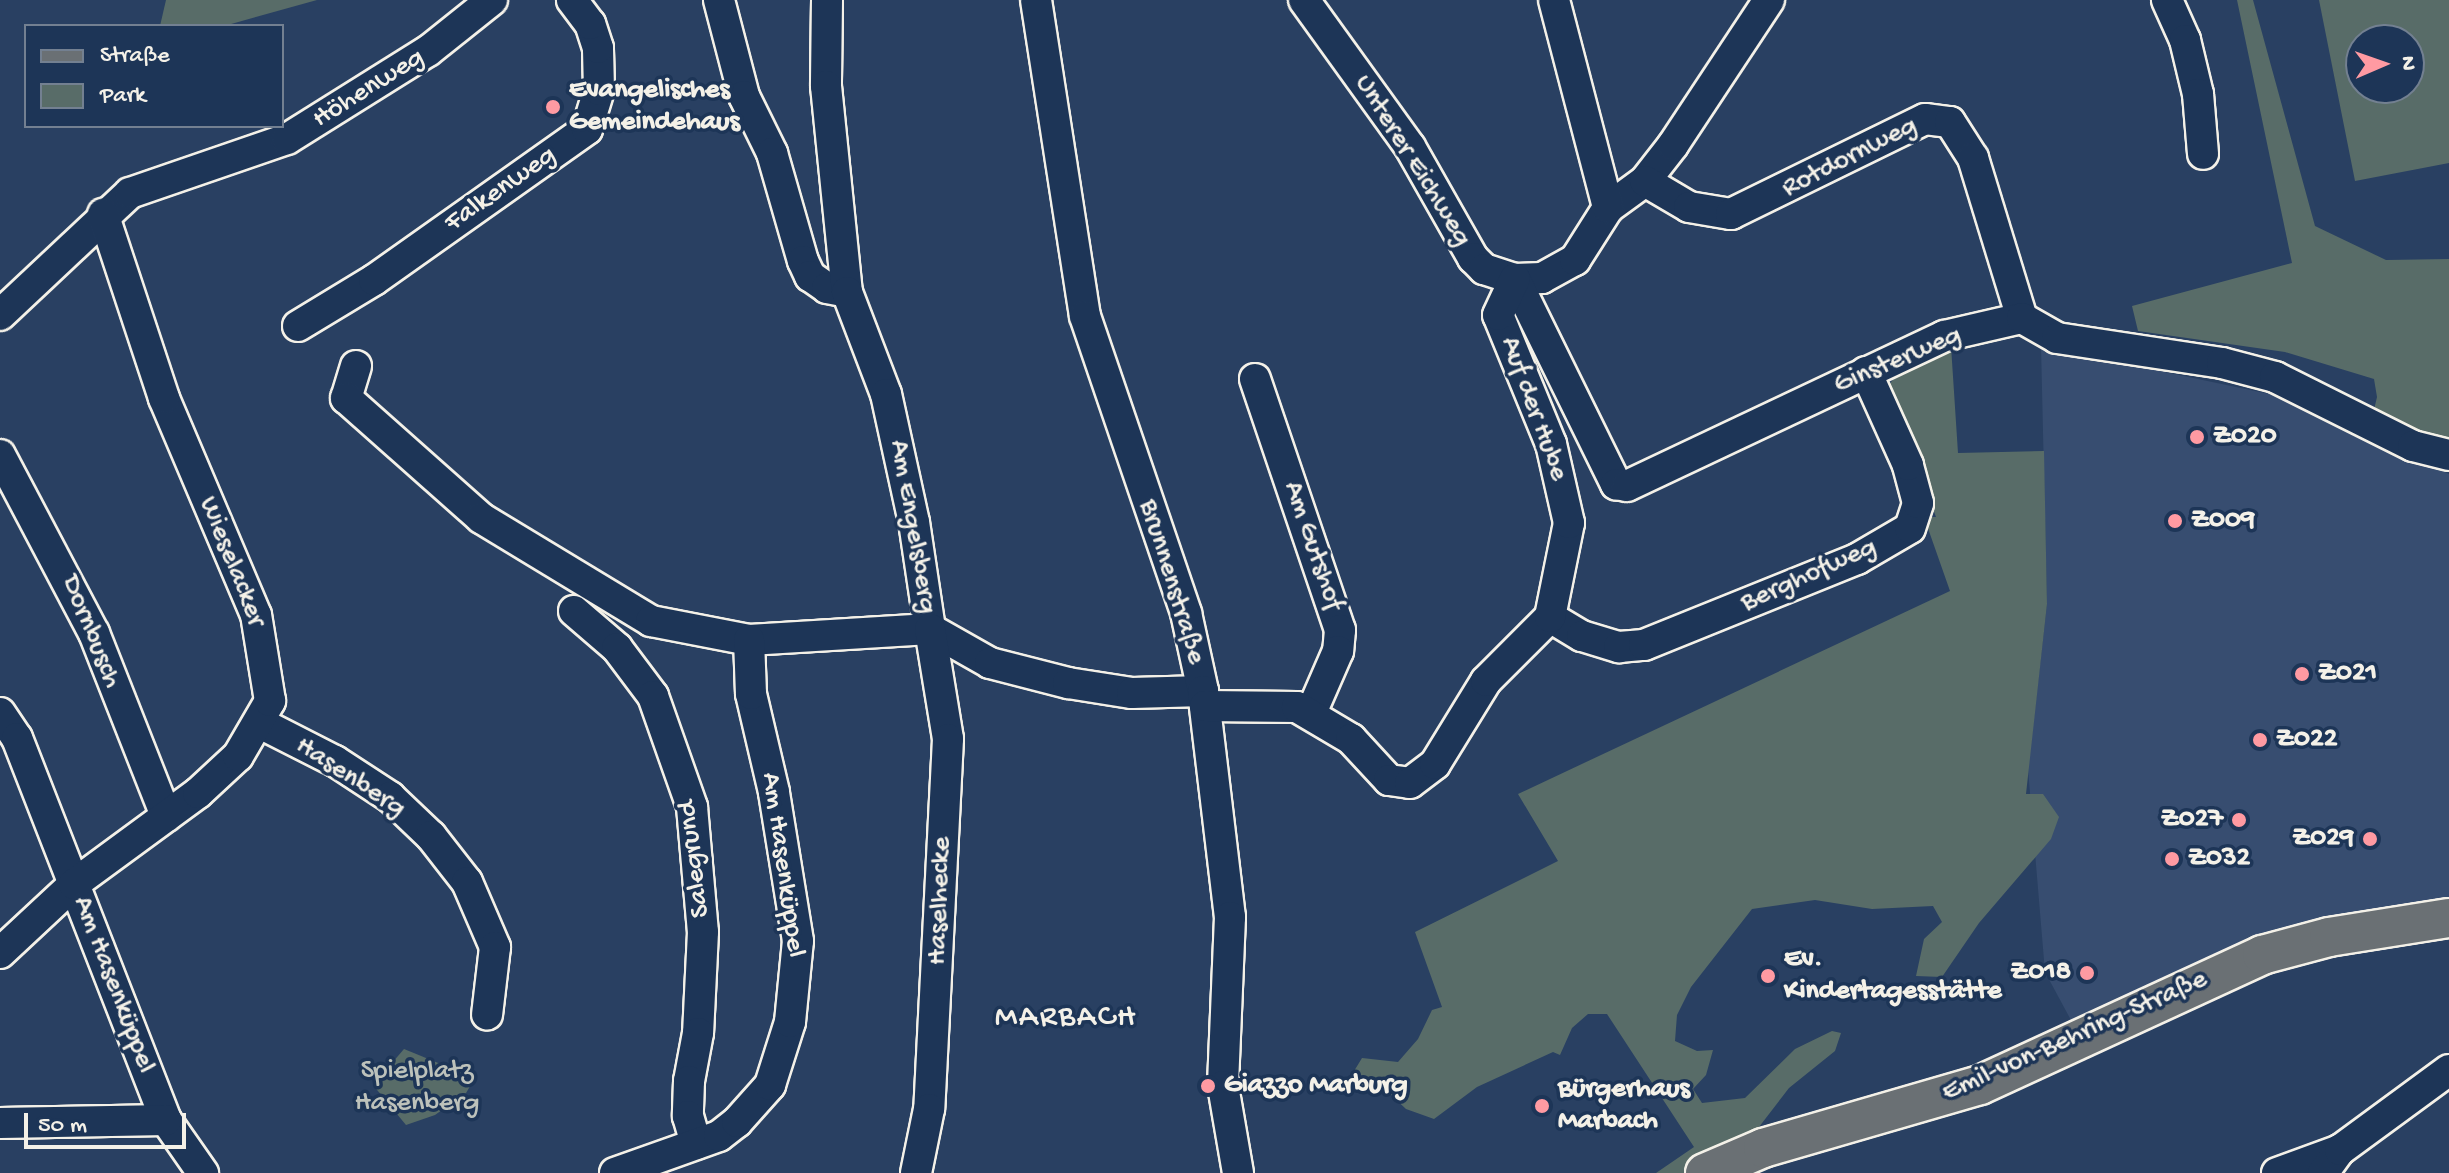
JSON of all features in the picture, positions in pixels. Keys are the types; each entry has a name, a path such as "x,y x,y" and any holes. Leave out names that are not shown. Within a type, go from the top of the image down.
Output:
{"main road":[{"name":"Emil-von-Behring-Straße","path":"1705,1173 1763,1148 1980,1085 2262,955 2329,937 2449,918"}],"street":[{"name":"Höhenweg","path":"0,315 103,214 151,183 287,139 428,51 492,0"},
{"name":"Falkenweg","path":"298,326 374,280 587,129 599,90 598,48 590,24 572,0"},
{"path":"719,0 744,96 772,153 803,261 810,276 827,288 847,292"},
{"name":"Am Engelsberg","path":"827,0 826,86 847,292 886,394 914,522 930,629 990,663 1068,683 1132,693 1204,699"},
{"name":"Brunnenstraße","path":"1036,0 1085,316 1186,613 1204,699 1230,917 1223,1086 1238,1173"},
{"name":"Unterer Eichweg","path":"1304,0 1410,147 1473,258 1484,269 1515,279"},
{"path":"1554,0 1608,208"},
{"path":"1515,279 1542,278 1575,260 1608,208 1645,181 1769,0"},
{"path":"2167,0 2195,81 2203,154"},
{"name":"Rotdornweg","path":"1645,181 1689,207 1731,214 1925,119 1950,122 1973,158 2022,318"},
{"name":"Wieselacker","path":"74,884 166,816 238,756 260,723 270,701 256,615 164,398 103,214"},
{"name":"Ginsterweg","path":"1515,279 1616,484 1627,486 1944,336 2022,318"},
{"name":"Auf der Hube","path":"1515,279 1498,315 1551,444 1569,523 1550,617"},
{"path":"2022,318 2057,338 2222,363 2275,377 2413,446 2449,455"},
{"path":"356,366 346,398 481,518 651,621 749,640 930,629"},
{"name":"Berghofweg","path":"1550,617 1582,636 1619,647 1644,645 1831,570 1910,528 1918,503 1908,465 1866,372"},
{"name":"Am Gutshof","path":"1255,379 1340,630 1338,651 1311,713"},
{"name":"Dornbusch","path":"0,455 94,633 166,816"},
{"name":"Salegrund","path":"574,611 617,648 653,696 692,807 703,932 698,1033 689,1081 688,1116 696,1144"},
{"path":"1204,699 1266,704 1311,713 1351,739 1389,780 1410,783 1435,764 1486,681 1550,617"},
{"name":"Haselhecke","path":"916,1173 930,1093 948,739 930,629"},
{"name":"Am Hasenküppel","path":"615,1173 696,1144 737,1122 770,1085 797,987 798,941 774,792 751,694 749,640"},
{"path":"0,713 17,738 74,884"},
{"name":"Hasenberg","path":"260,723 335,761 390,797 431,836 467,882 495,947 487,1015"},
{"name":"Am Hasenküppel","path":"0,953 74,884 166,1120 203,1173"},
{"path":"2277,1173 2332,1161 2449,1070"},
{"path":"0,1123 166,1120"}],"shaded area":[{"path":"2041,346 2274,395 2449,474 2449,903 2265,935 2072,1022 2045,972 2028,769 2047,604"}],"green space":[{"path":"166,0 317,0 231,24 160,24"},
{"path":"2237,0 2253,0 2315,226 2386,260 2449,259 2449,440 2373,414 2377,397 2374,379 2285,352 2138,331 2132,306 2292,263"},
{"path":"2319,0 2449,0 2449,163 2355,181"},
{"path":"1951,346 1958,453 2044,451 2047,604 2026,794 2043,794 2059,817 2051,839 1979,923 1942,977 1916,976 1924,939 1942,922 1933,906 1872,909 1815,900 1752,909 1691,987 1677,1015 1675,1041 1697,1051 1713,1050 1706,1075 1693,1089 1702,1103 1745,1098 1795,1049 1832,1031 1841,1033 1835,1051 1789,1088 1759,1127 1686,1173 1656,1173 1694,1147 1607,1014 1588,1014 1572,1028 1560,1055 1553,1052 1477,1087 1434,1119 1406,1109 1390,1094 1348,1081 1362,1058 1398,1062 1418,1039 1432,1010 1442,1007 1415,932 1558,861 1518,794 1950,591 1924,517 1936,517 1888,386 1899,372"},
{"name":"Spielplatz Hasenberg","path":"404,1049 475,1078 466,1093 435,1115 406,1125 373,1085"}],"place":[{"name":"Evangelisches Gemeindehaus","path":"553,107"},
{"name":"Z020","path":"2197,437"},
{"name":"Z009","path":"2175,521"},
{"name":"Z021","path":"2302,674"},
{"name":"Z022","path":"2260,740"},
{"name":"Z027","path":"2239,820"},
{"name":"Z029","path":"2370,839"},
{"name":"Z032","path":"2172,859"},
{"name":"Z018","path":"2087,973"},
{"name":"Ev. Kindertagesstätte","path":"1768,976"},
{"name":"Giazzo Marburg","path":"1208,1086"},
{"name":"Bürgerhaus Marbach","path":"1542,1106"}],"district":[{"name":"MARBACH","path":"1066,1018"}]}
